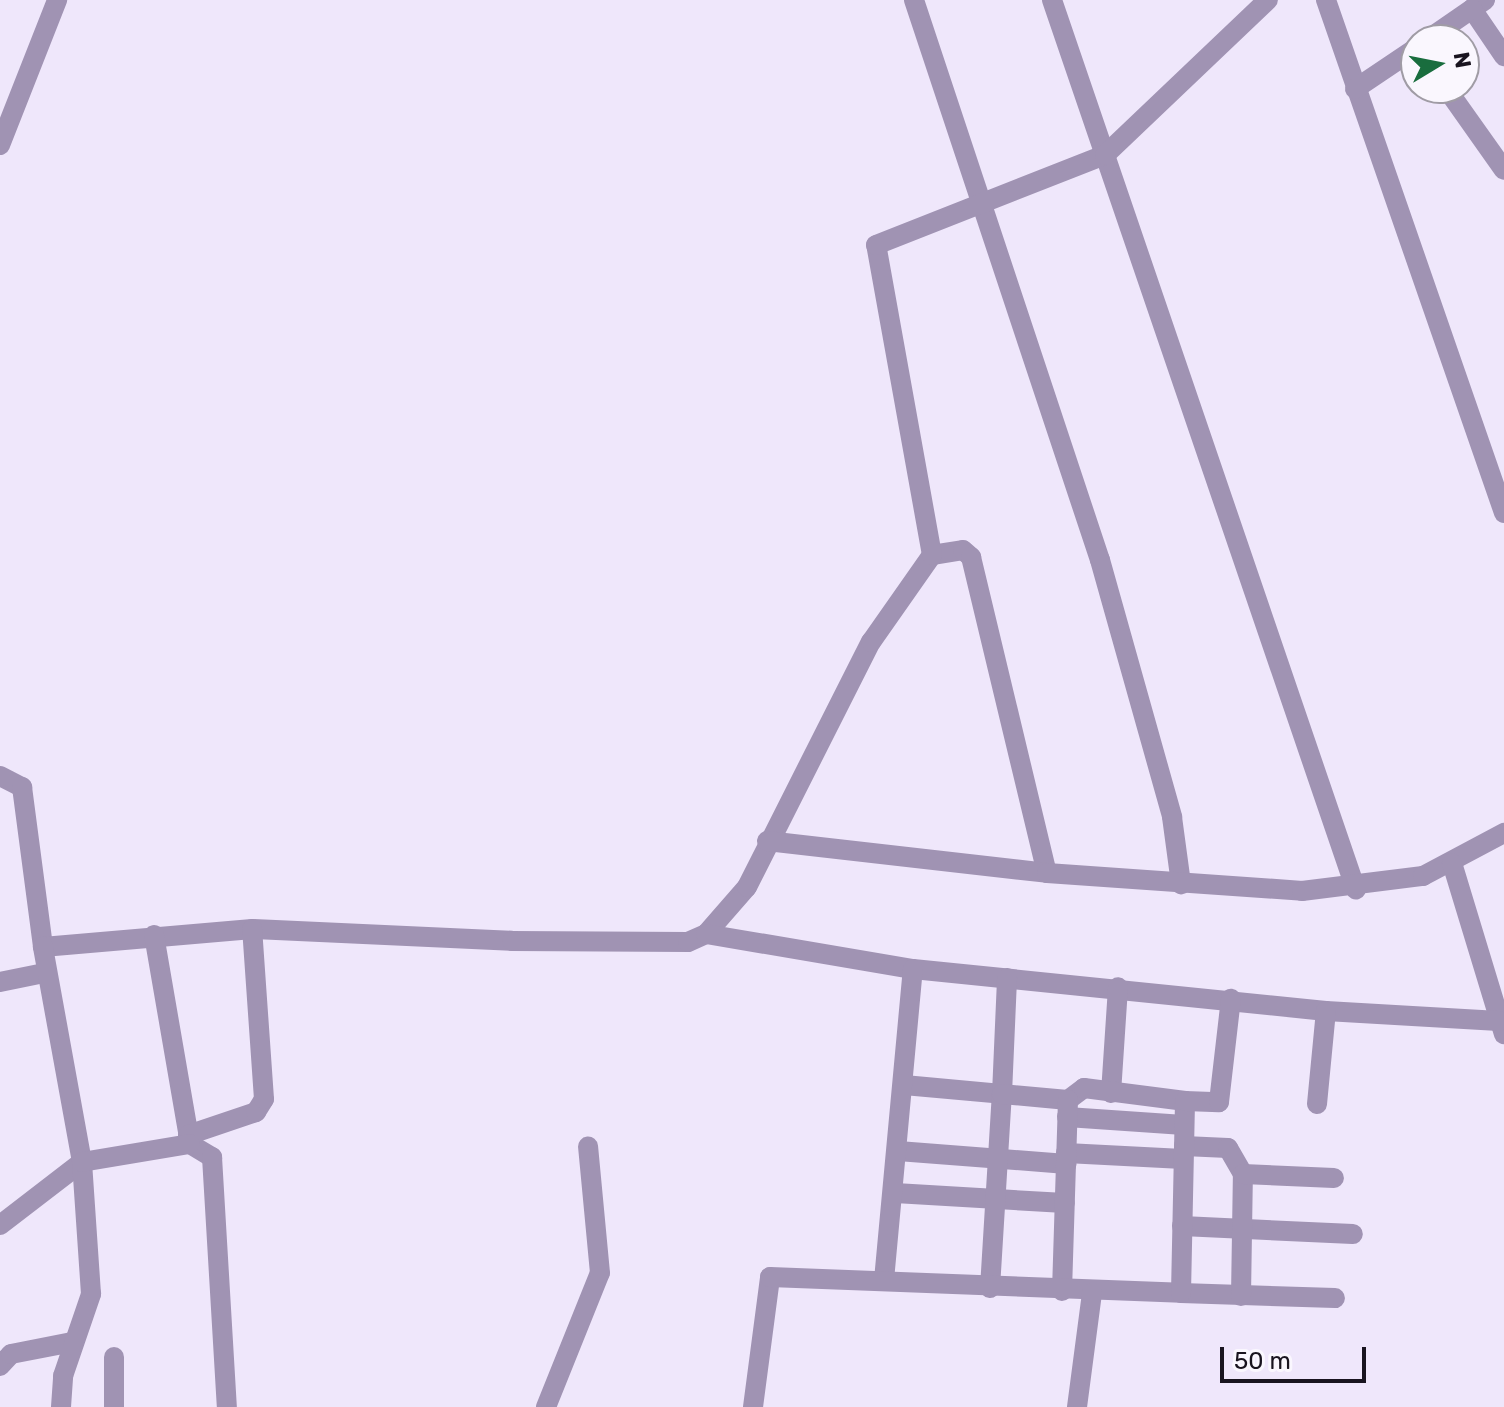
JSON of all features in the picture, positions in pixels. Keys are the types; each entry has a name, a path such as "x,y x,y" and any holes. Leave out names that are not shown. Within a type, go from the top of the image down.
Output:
{"street":[{"path":"0,145 57,0"},
{"path":"914,0 985,205 1100,560 1172,817 1181,884"},
{"path":"1052,0 1356,890"},
{"path":"43,947 154,935 252,929 527,941 688,942 706,934 747,887 767,841 871,642 932,555 876,245 985,205 1105,155 1268,0"},
{"path":"1326,0 1355,89 1496,458 1504,513"},
{"path":"1450,24 1478,5 1504,56"},
{"path":"1355,89 1400,59"},
{"path":"1457,104 1504,170"},
{"path":"932,555 963,550 971,557 1047,873"},
{"path":"0,776 22,787 44,973 82,1162 91,1294 72,1342 61,1407"},
{"path":"767,841 1047,873 1181,884 1356,890 1452,863 1504,833"},
{"path":"706,934 913,969 1118,987 1502,1028 1452,863"},
{"path":"0,1225 82,1162 189,1140 256,1112 264,1099 252,929"},
{"path":"154,935 189,1140 212,1157 227,1407"},
{"path":"884,1280 895,1193 913,969"},
{"path":"0,982 44,973"},
{"path":"990,1288 1007,978"},
{"path":"1111,1093 1118,987"},
{"path":"1062,1291 1068,1109 1084,1088 1185,1101 1219,1102 1231,999"},
{"path":"1317,1104 1326,1011"},
{"path":"904,1085 1002,1094 1068,1109 1184,1143 1228,1148 1243,1174 1241,1296"},
{"path":"1181,1293 1185,1101"},
{"path":"898,1151 998,1159 1066,1158 1184,1143"},
{"path":"546,1407 600,1273 588,1147"},
{"path":"1243,1174 1334,1178"},
{"path":"895,1193 1065,1203"},
{"path":"1182,1226 1353,1234"},
{"path":"753,1407 767,1279 884,1280 1092,1293 1335,1298"},
{"path":"1077,1407 1092,1293"},
{"path":"0,1366 11,1354 72,1342"},
{"path":"114,1357 114,1407"}]}
